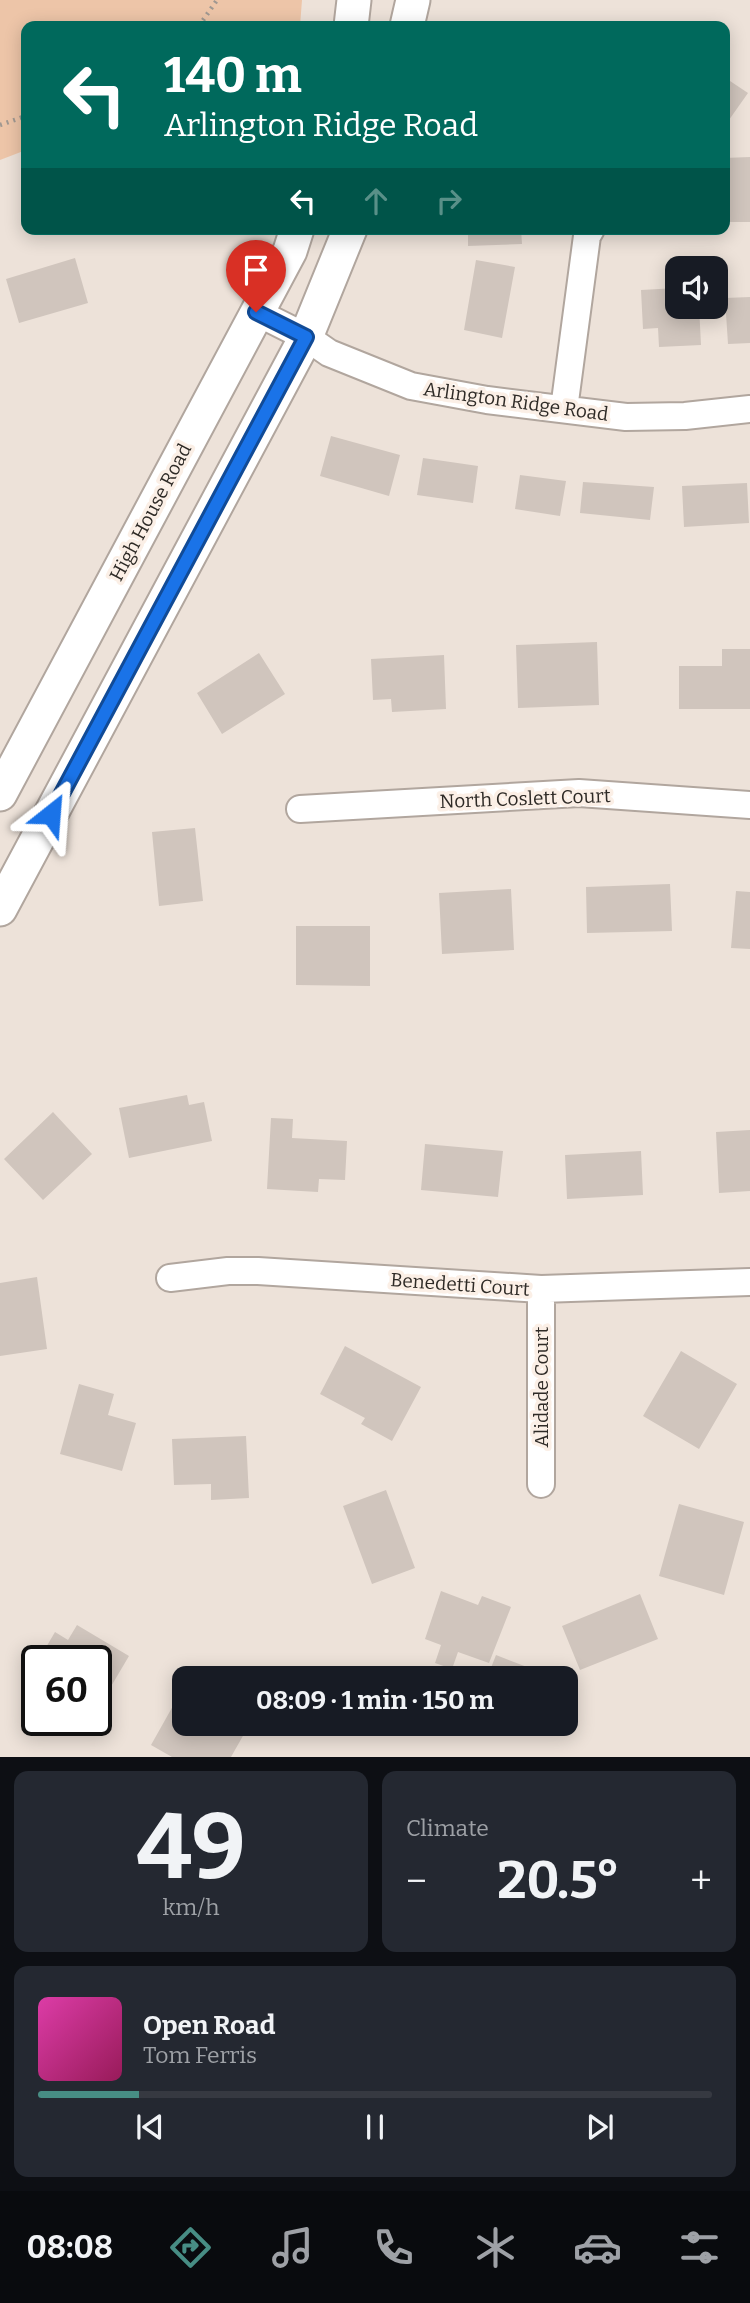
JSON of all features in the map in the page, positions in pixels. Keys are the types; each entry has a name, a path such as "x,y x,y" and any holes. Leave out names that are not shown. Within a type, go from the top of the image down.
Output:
{"main road":[{"path":"352,21 355,0"},
{"path":"408,21 413,0"},
{"name":"High House Road","path":"0,794 290,251 296,235"},
{"path":"0,909 306,337 348,235"}],"street":[{"path":"564,409 588,235"},
{"name":"Arlington Ridge Road","path":"256,312 306,337 329,353 411,386 487,400 626,417 685,416 750,409"},
{"name":"North Coslett Court","path":"300,808 579,793 750,806"},
{"name":"Benedetti Court","path":"170,1278 228,1271 258,1271 541,1289 750,1282"},
{"name":"Alidade Court","path":"541,1289 541,1484"}],"path":[{"path":"202,21 217,0"},
{"path":"0,125 21,118"}],"shaded area":[{"path":"0,0 302,0 300,21 21,21 21,152 0,160"}],"building":[{"path":"730,81 748,93 730,118"},
{"path":"750,157 750,222 730,222 730,158"},
{"path":"468,235 521,235 522,244 468,246"},
{"path":"75,258 88,303 19,323 6,279"},
{"path":"476,260 515,267 502,338 464,330"},
{"path":"665,289 665,319 700,319 701,345 659,347 658,328 643,329 641,290"},
{"path":"750,297 750,343 728,344 728,298"},
{"path":"331,436 400,455 389,496 320,476"},
{"path":"423,458 478,466 473,503 417,495"},
{"path":"520,475 566,481 560,516 515,509"},
{"path":"583,482 654,487 650,520 580,513"},
{"path":"747,483 749,523 684,527 682,486"},
{"path":"597,642 599,705 518,708 516,645"},
{"path":"722,649 750,649 750,709 679,709 679,666 722,666"},
{"path":"259,653 285,694 222,734 197,693"},
{"path":"444,655 446,709 392,712 391,699 373,700 371,659"},
{"path":"195,828 203,901 159,906 152,832"},
{"path":"670,884 672,931 587,933 586,887"},
{"path":"511,889 514,950 442,954 439,893"},
{"path":"736,891 750,892 750,949 731,948"},
{"path":"296,926 370,926 370,986 296,985"},
{"path":"187,1095 189,1105 204,1102 212,1141 129,1158 119,1108"},
{"path":"53,1112 92,1154 43,1200 4,1159"},
{"path":"271,1118 293,1119 292,1138 347,1141 345,1180 319,1179 318,1192 267,1189"},
{"path":"750,1130 750,1191 719,1193 716,1132"},
{"path":"425,1144 503,1151 498,1197 421,1190"},
{"path":"641,1151 643,1195 567,1199 565,1155"},
{"path":"37,1277 47,1349 0,1356 0,1283"},
{"path":"345,1346 421,1387 392,1441 361,1424 365,1418 320,1394"},
{"path":"681,1351 737,1384 699,1449 643,1416"},
{"path":"79,1384 114,1394 108,1415 136,1423 122,1471 60,1454"},
{"path":"246,1436 249,1498 211,1500 211,1484 174,1485 172,1439"},
{"path":"386,1490 415,1568 372,1584 343,1506"},
{"path":"679,1504 744,1522 724,1595 659,1576"},
{"path":"441,1591 478,1605 482,1596 511,1607 489,1663 458,1652 453,1666 435,1663 441,1645 425,1639"},
{"path":"640,1594 658,1639 580,1670 562,1626"},
{"path":"77,1625 111,1645 47,1645 55,1632 68,1640"},
{"path":"112,1646 129,1656 112,1685"},
{"path":"496,1655 524,1666 492,1666"},
{"path":"172,1708 172,1736 243,1736 231,1757 172,1757 151,1745"}],"route":[{"path":"51,814 306,337 256,312"}]}
